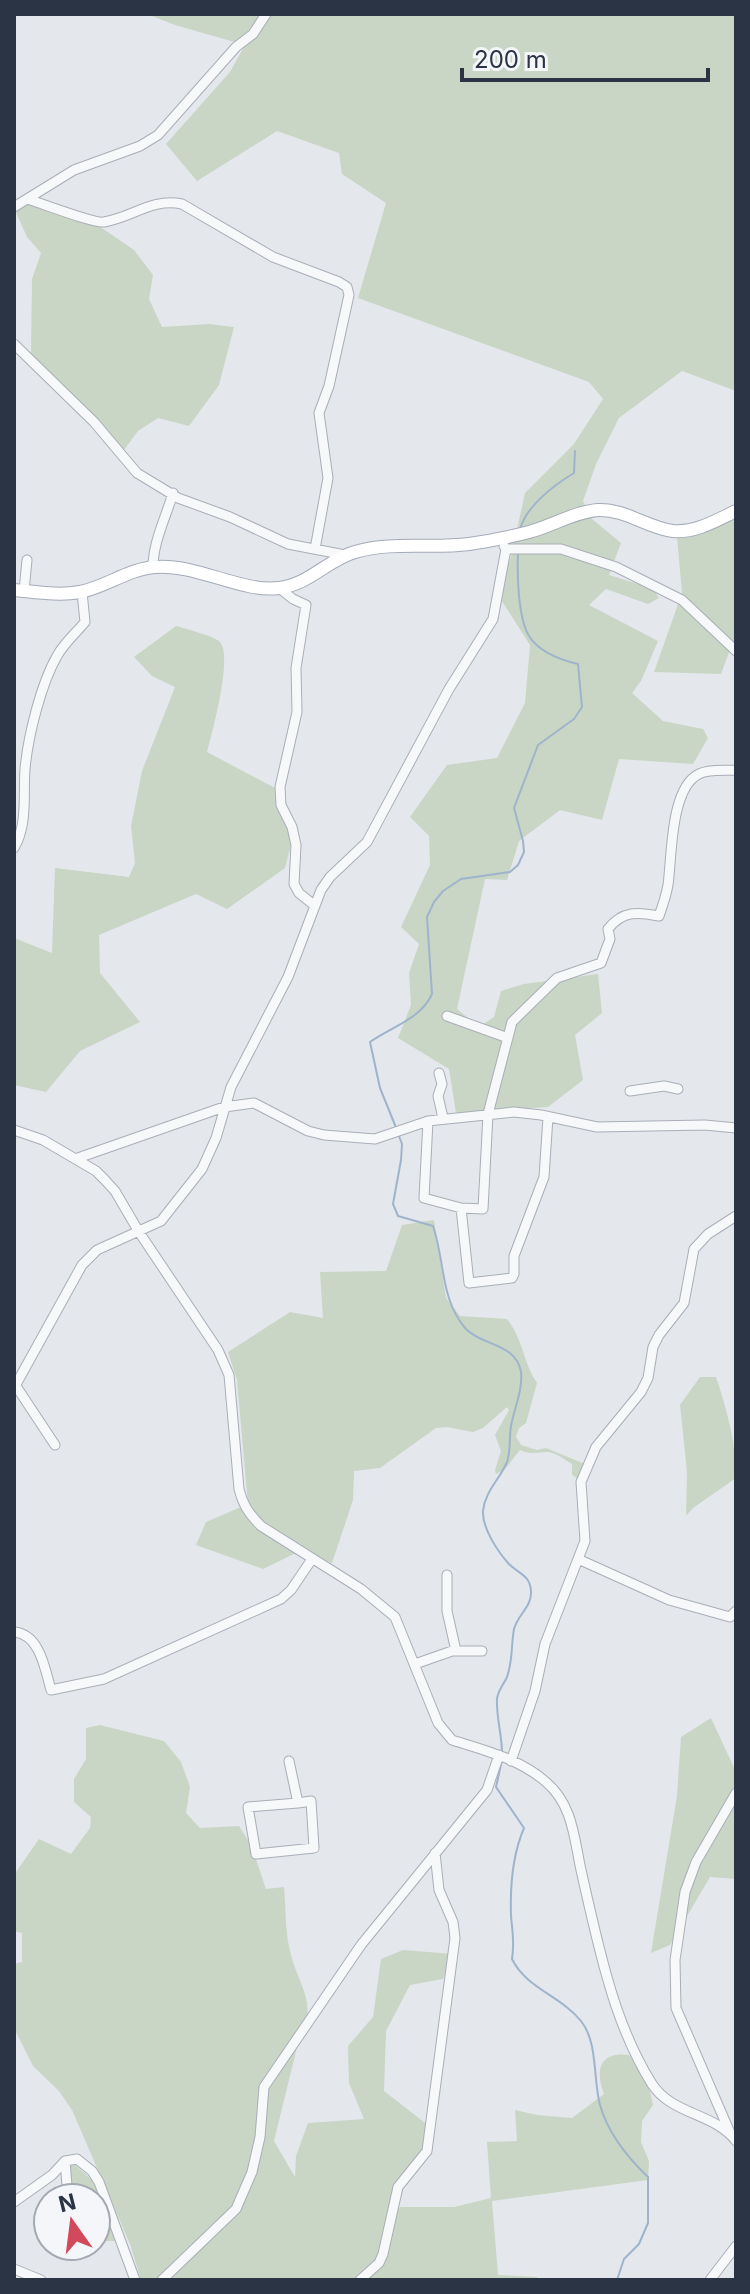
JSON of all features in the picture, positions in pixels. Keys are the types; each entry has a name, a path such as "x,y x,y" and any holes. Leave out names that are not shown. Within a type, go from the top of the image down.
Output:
{"main road":[{"path":"19,590 63,594 82,592 153,567 169,566 261,587 279,588 311,578 345,555 373,548 506,543 526,533 599,510 629,515 670,531 697,529 736,511"}],"street":[{"path":"14,207 74,170 140,146 158,135 236,47 253,34 266,14"},
{"path":"27,199 93,222 104,222 166,201 182,204 273,257 347,287 349,295 329,386 319,413 328,478 315,549"},
{"path":"14,344 94,422 137,473 178,498 230,517 288,544 345,555"},
{"path":"153,567 153,549 173,493"},
{"path":"55,1445 15,1387 82,1265 97,1250 161,1221 202,1169 216,1138 231,1087 288,977 314,905 330,877 367,842 449,689 493,619 506,543 523,549 561,549 638,577 682,600 736,651"},
{"path":"19,590 27,560"},
{"path":"279,588 306,605 296,668 297,712 280,787 281,805 292,827 296,845 294,884 299,893 314,905"},
{"path":"14,848 25,803 25,770 35,720 48,674 59,653 85,622 82,592"},
{"path":"428,1121 424,1198 461,1208 483,1209 488,1114 512,1022 557,978 601,963 610,939 608,929 614,921 628,913 659,916 666,897 677,808 683,792 692,778 702,772 736,770"},
{"path":"447,1016 508,1038"},
{"path":"439,1073 442,1084 438,1096 443,1118"},
{"path":"630,1091 664,1086 678,1089"},
{"path":"75,1159 224,1107 254,1103 308,1131 364,1140 443,1118 514,1112 597,1127 705,1125 736,1128"},
{"path":"461,1208 469,1283 512,1278 514,1256 544,1177 548,1117"},
{"path":"14,1130 43,1140 96,1171 115,1191 225,1362 239,1489 246,1510 261,1526 361,1589 395,1617 438,1723 446,1735 452,1740 499,1755 548,1783 566,1807 617,2011 652,2084 673,2105 734,2138"},
{"path":"511,1761 535,1691 545,1644 585,1541 581,1482 596,1447 641,1392 648,1378 653,1347 684,1303 694,1249 708,1234 736,1216"},
{"path":"14,1632 30,1637 35,1644 51,1690 104,1679 281,1599 312,1559"},
{"path":"578,1559 669,1600 730,1617 736,1611"},
{"path":"447,1575 447,1611 456,1651"},
{"path":"415,1664 456,1651 482,1651"},
{"path":"162,2280 236,2209 255,2161 264,2087 361,1945 487,1790 499,1755"},
{"path":"289,1761 298,1803"},
{"path":"734,2138 676,2008 675,1960 683,1896 688,1882 703,1849 736,1793"},
{"path":"311,1801 314,1848 256,1854 248,1807 298,1803 311,1801"},
{"path":"360,2280 379,2263 383,2254 398,2187 427,2151 455,1938 453,1922 439,1890 435,1853"},
{"path":"14,2202 52,2175 65,2161 77,2159 92,2171 99,2182 135,2280"},
{"path":"65,2161 67,2182"},
{"path":"710,2280 736,2246"},
{"path":"14,2269 41,2280"}],"green space":[{"path":"147,14 736,14 736,391 682,371 619,418 596,464 583,501 592,519 621,543 609,575 653,589 659,598 648,604 606,589 589,605 658,641 641,681 632,693 663,721 703,729 708,738 693,764 619,759 602,820 560,810 519,841 507,880 485,879 457,1009 479,1027 494,1017 501,991 524,984 598,974 602,1013 575,1035 583,1080 548,1107 456,1113 449,1069 398,1038 411,1005 409,973 419,944 401,927 430,865 429,836 410,817 447,765 497,758 525,703 530,645 502,601 501,582 511,557 525,493 574,444 603,399 589,382 358,298 386,203 342,174 339,153 277,131 197,181 166,144 230,72 245,45"},
{"path":"27,199 93,222 134,250 153,275 149,299 162,327 209,324 234,327 219,385 189,426 158,418 138,431 121,454 31,353 32,279 41,253 27,237 14,208"},
{"path":"736,507 736,650 731,647 721,674 654,672 682,593 677,537"},
{"path":"176,626 205,634 219,641 223,648 223,676 207,752 275,788 294,833 285,868 227,909 196,894 99,935 100,973 140,1022 80,1051 46,1092 14,1085 14,938 52,953 55,868 129,877 135,863 131,826 142,771 175,687 152,676 134,657"},
{"path":"434,1220 446,1298 460,1316 507,1319 537,1383 526,1423 519,1428 516,1437 521,1445 537,1450 546,1448 585,1464 581,1476 577,1478 572,1475 572,1464 553,1453 520,1450 505,1469 496,1474 501,1451 495,1435 509,1410 507,1407 483,1428 473,1432 436,1428 380,1468 354,1471 353,1500 332,1563 300,1551 263,1569 196,1545 206,1522 248,1504 237,1380 228,1352 290,1312 323,1318 320,1272 386,1271 402,1225"},
{"path":"700,1377 716,1377 730,1426 736,1478 686,1516 687,1472 680,1405"},
{"path":"711,1718 736,1772 736,1879 710,1877 670,1945 651,1953 677,1796 681,1737"},
{"path":"100,1725 164,1741 181,1762 190,1787 186,1813 200,1828 239,1826 251,1845 266,1889 284,1887 288,1943 305,1993 307,2013 274,2141 295,2177 296,2156 308,2123 364,2119 349,2083 348,2046 373,2017 381,1959 403,1950 453,1954 443,1979 410,1985 386,2031 384,2091 429,2126 427,2151 404,2187 396,2213 400,2207 454,2207 491,2198 487,2142 517,2141 515,2110 572,2118 604,2094 600,2070 611,2056 629,2055 645,2078 651,2096 653,2105 642,2121 641,2142 649,2161 648,2180 492,2201 498,2275 537,2277 537,2280 141,2280 112,2202 112,2182 103,2182 72,2110 59,2091 33,2066 14,2028 14,1964 22,1962 22,1933 14,1931 14,1875 39,1839 71,1854 90,1828 91,1817 74,1802 74,1779 86,1759 86,1728"},
{"path":"73,2163 93,2182 65,2182 64,2171"}],"waterway":[{"path":"520,530 534,505 574,473 575,451"},
{"path":"397,1130 380,1088 370,1042 421,1010 432,994 427,917 443,891 461,879 510,872 518,865 524,852 514,808 538,745 574,719 582,707 578,664 544,651 533,642 525,628 519,596 518,553"},
{"path":"399,1136 401,1160 393,1204 398,1216 433,1226 447,1293 458,1318 473,1335 513,1355 521,1372 508,1458 483,1511 485,1525 496,1546 509,1564 526,1578 531,1591 529,1602 514,1629 509,1671 497,1699 502,1753"},
{"path":"502,1760 496,1787 524,1828 514,1860 512,1959 526,1977 581,2021 593,2050 603,2115 619,2144 648,2177 648,2223 639,2244 624,2259 617,2280"}]}
